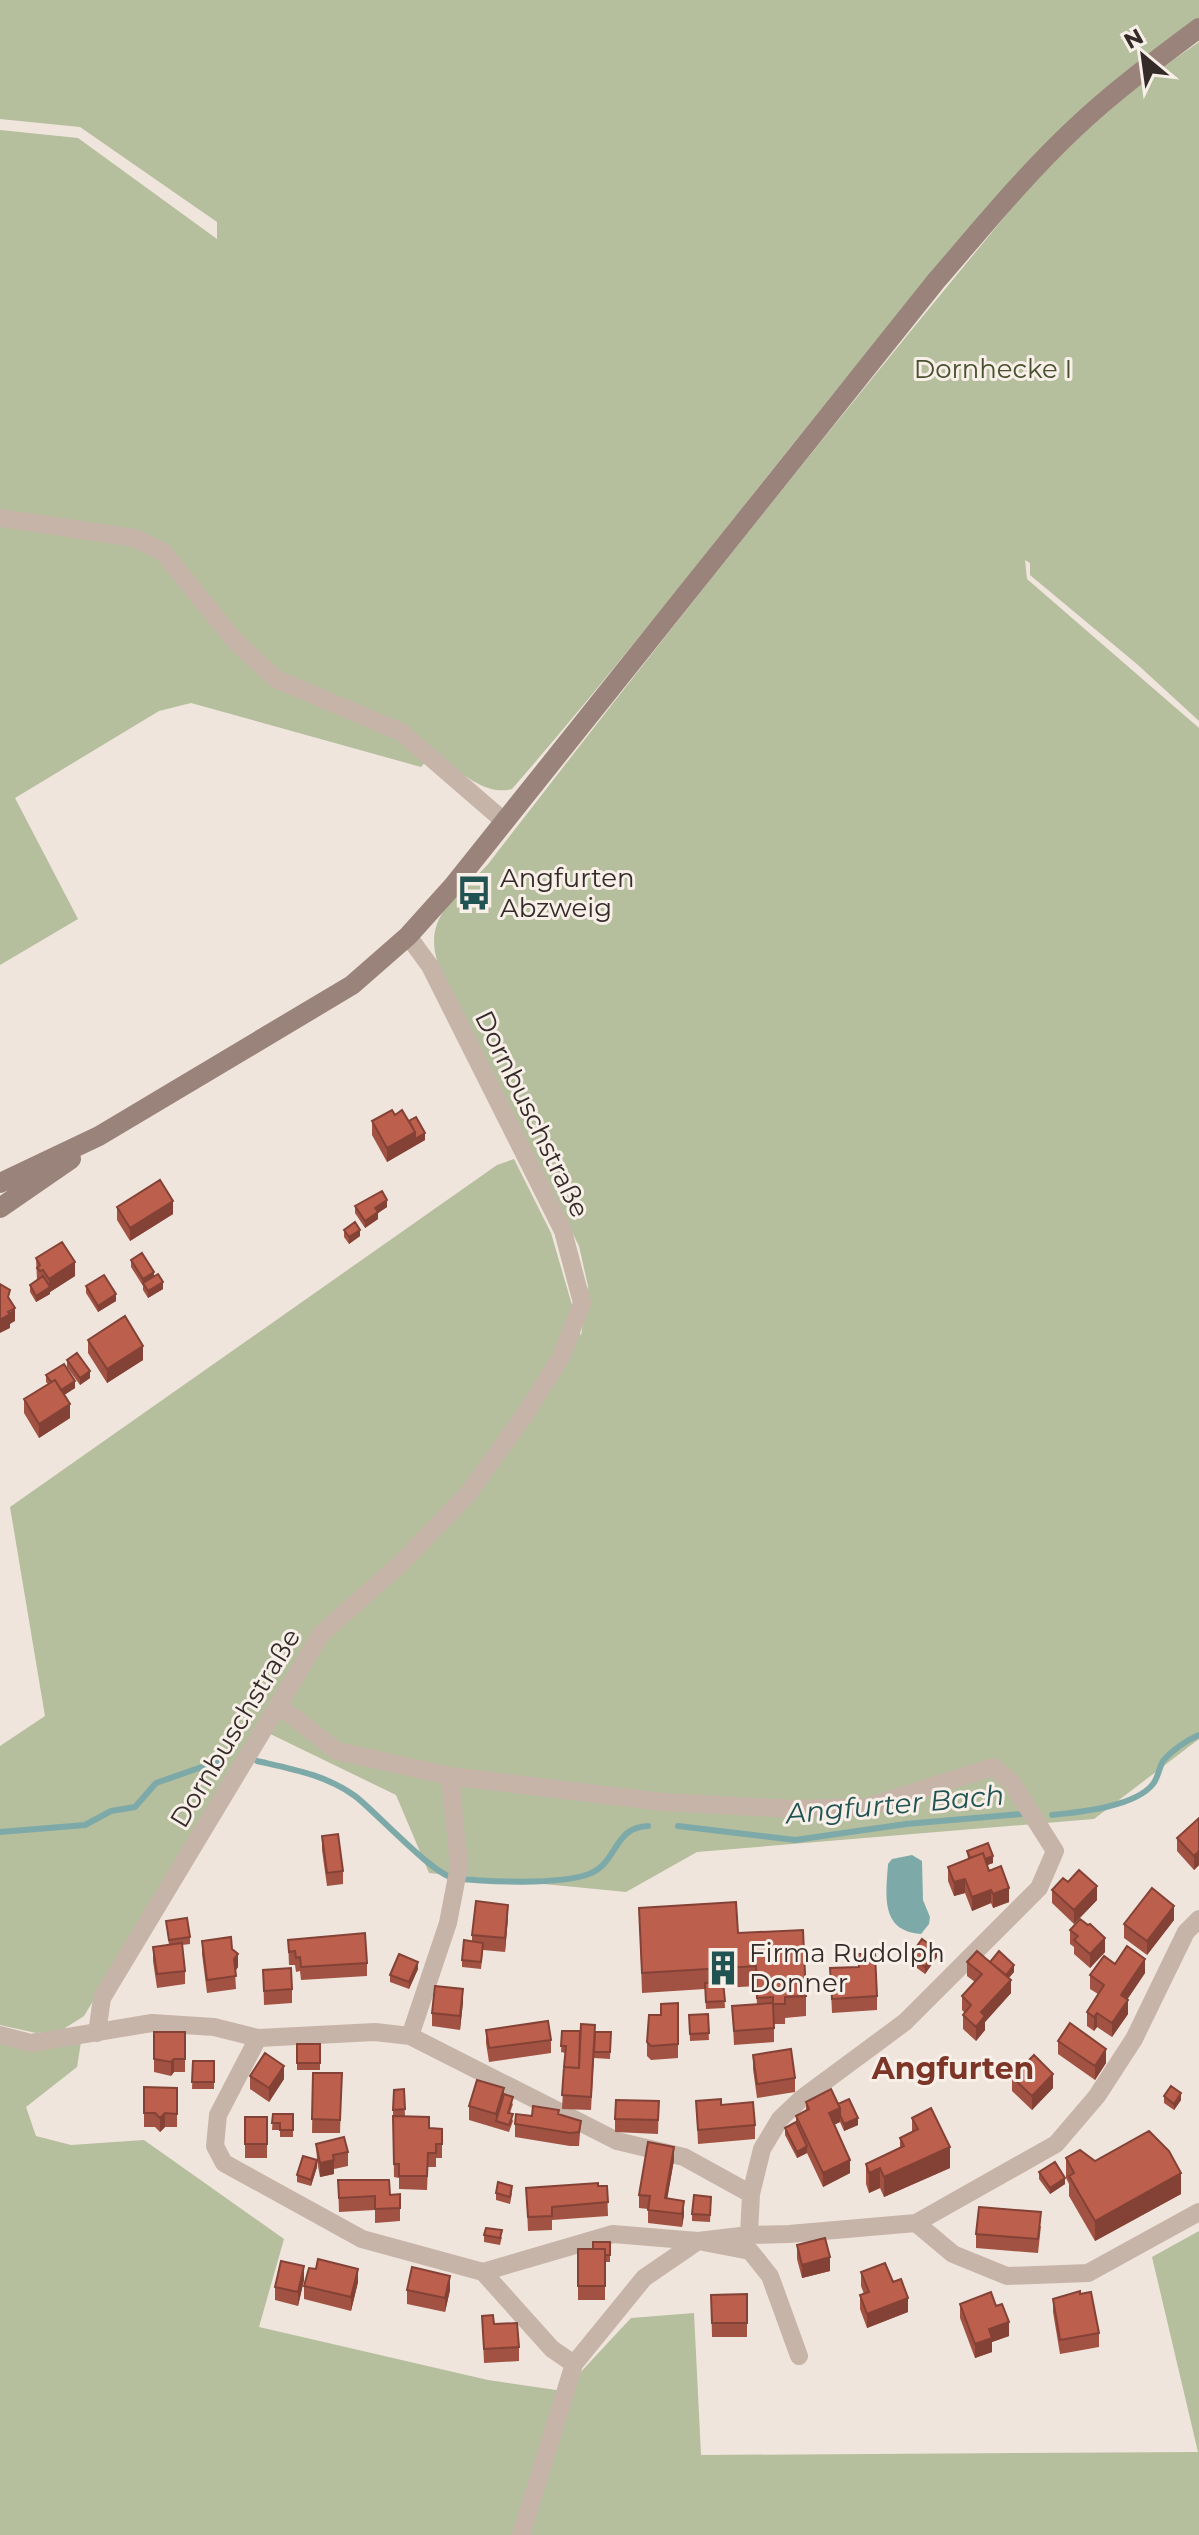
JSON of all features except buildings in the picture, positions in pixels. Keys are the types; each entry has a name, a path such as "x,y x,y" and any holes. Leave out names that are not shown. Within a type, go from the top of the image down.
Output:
{"main road":[{"path":"0,1183 99,1136 352,985 408,936 505,822 936,281 1018,186 1072,131 1129,80 1199,28"},
{"path":"0,1208 50,1175 99,1136"}],"street":[{"path":"0,518 135,538 163,552 235,641 276,679 401,732 505,822"},
{"name":"Dornbuschstraße","path":"97,2033 102,1998 321,1634 400,1564 467,1495 524,1416 561,1357 582,1303 563,1231 430,966 408,936"},
{"path":"278,1705 337,1751 450,1776 663,1802 794,1809 867,1807 993,1767 1012,1783 1055,1851 1039,1888 905,2022 801,2099 780,2119 762,2149 751,2194 749,2235"},
{"path":"410,2036 448,1923 459,1866 450,1776"},
{"path":"521,2535 574,2364 644,2278 698,2241 916,2223 1056,2144 1097,2096 1134,2039 1186,1932 1199,1919"},
{"path":"0,2035 31,2043 152,2023 214,2027 258,2038 375,2032 410,2036 617,2141 684,2157 751,2194"},
{"path":"258,2038 218,2115 215,2146 224,2163 362,2239 483,2272 613,2234 698,2241 750,2251 770,2276 799,2356"},
{"path":"916,2223 953,2254 1007,2276 1088,2273 1199,2212"},
{"path":"483,2272 552,2349 574,2364"}],"green space":[{"path":"0,0 1199,0 1199,18 1102,92 1018,174 940,263 602,683 512,789 491,789 481,785 434,752 421,767 191,703 159,711 15,798 78,919 0,965 0,130 78,138 217,239 217,222 80,127 0,119"},
{"name":"Dornhecke I","path":"1199,42 1199,721 1138,665 1030,575 1030,563 1025,560 1027,579 1199,728 1199,1739 1094,1819 697,1852 626,1892 429,1873 396,1795 258,1728 84,2016 62,2030 36,2033 0,2025 0,1746 45,1716 10,1507 497,1165 514,1159 551,1233 581,1336 588,1286 579,1246 440,969 434,935 438,921 454,898 489,863 752,527 1022,196 1106,113"},
{"path":"81,2042 77,2067 26,2107 36,2136 71,2145 144,2140 284,2239 259,2327 488,2380 563,2391 631,2318 694,2313 701,2455 1198,2452 1152,2257 1199,2231 1199,2535 0,2535 0,2043"}],"water":[{"path":"912,1855 922,1861 923,1900 930,1917 921,1934 898,1926 888,1910 888,1864 892,1859"}],"waterway":[{"name":"Angfurter Bach","path":"1052,1815 1106,1807 1145,1792 1153,1784 1166,1757 1199,1735"},
{"name":"Angfurter Bach","path":"0,1832 85,1825 111,1811 135,1807 156,1783 219,1761"},
{"name":"Angfurter Bach","path":"257,1761 308,1774 344,1789 432,1866 454,1878 523,1882 560,1880 589,1874 606,1862 628,1832 648,1826"},
{"name":"Angfurter Bach","path":"678,1826 795,1840 906,1824 1021,1814"}],"place":[{"name":"Angfurten Abzweig","path":"474,893"},
{"name":"Firma Rudolph Donner","path":"723,1968"}],"district":[{"name":"Angfurten","path":"953,2069"}]}
